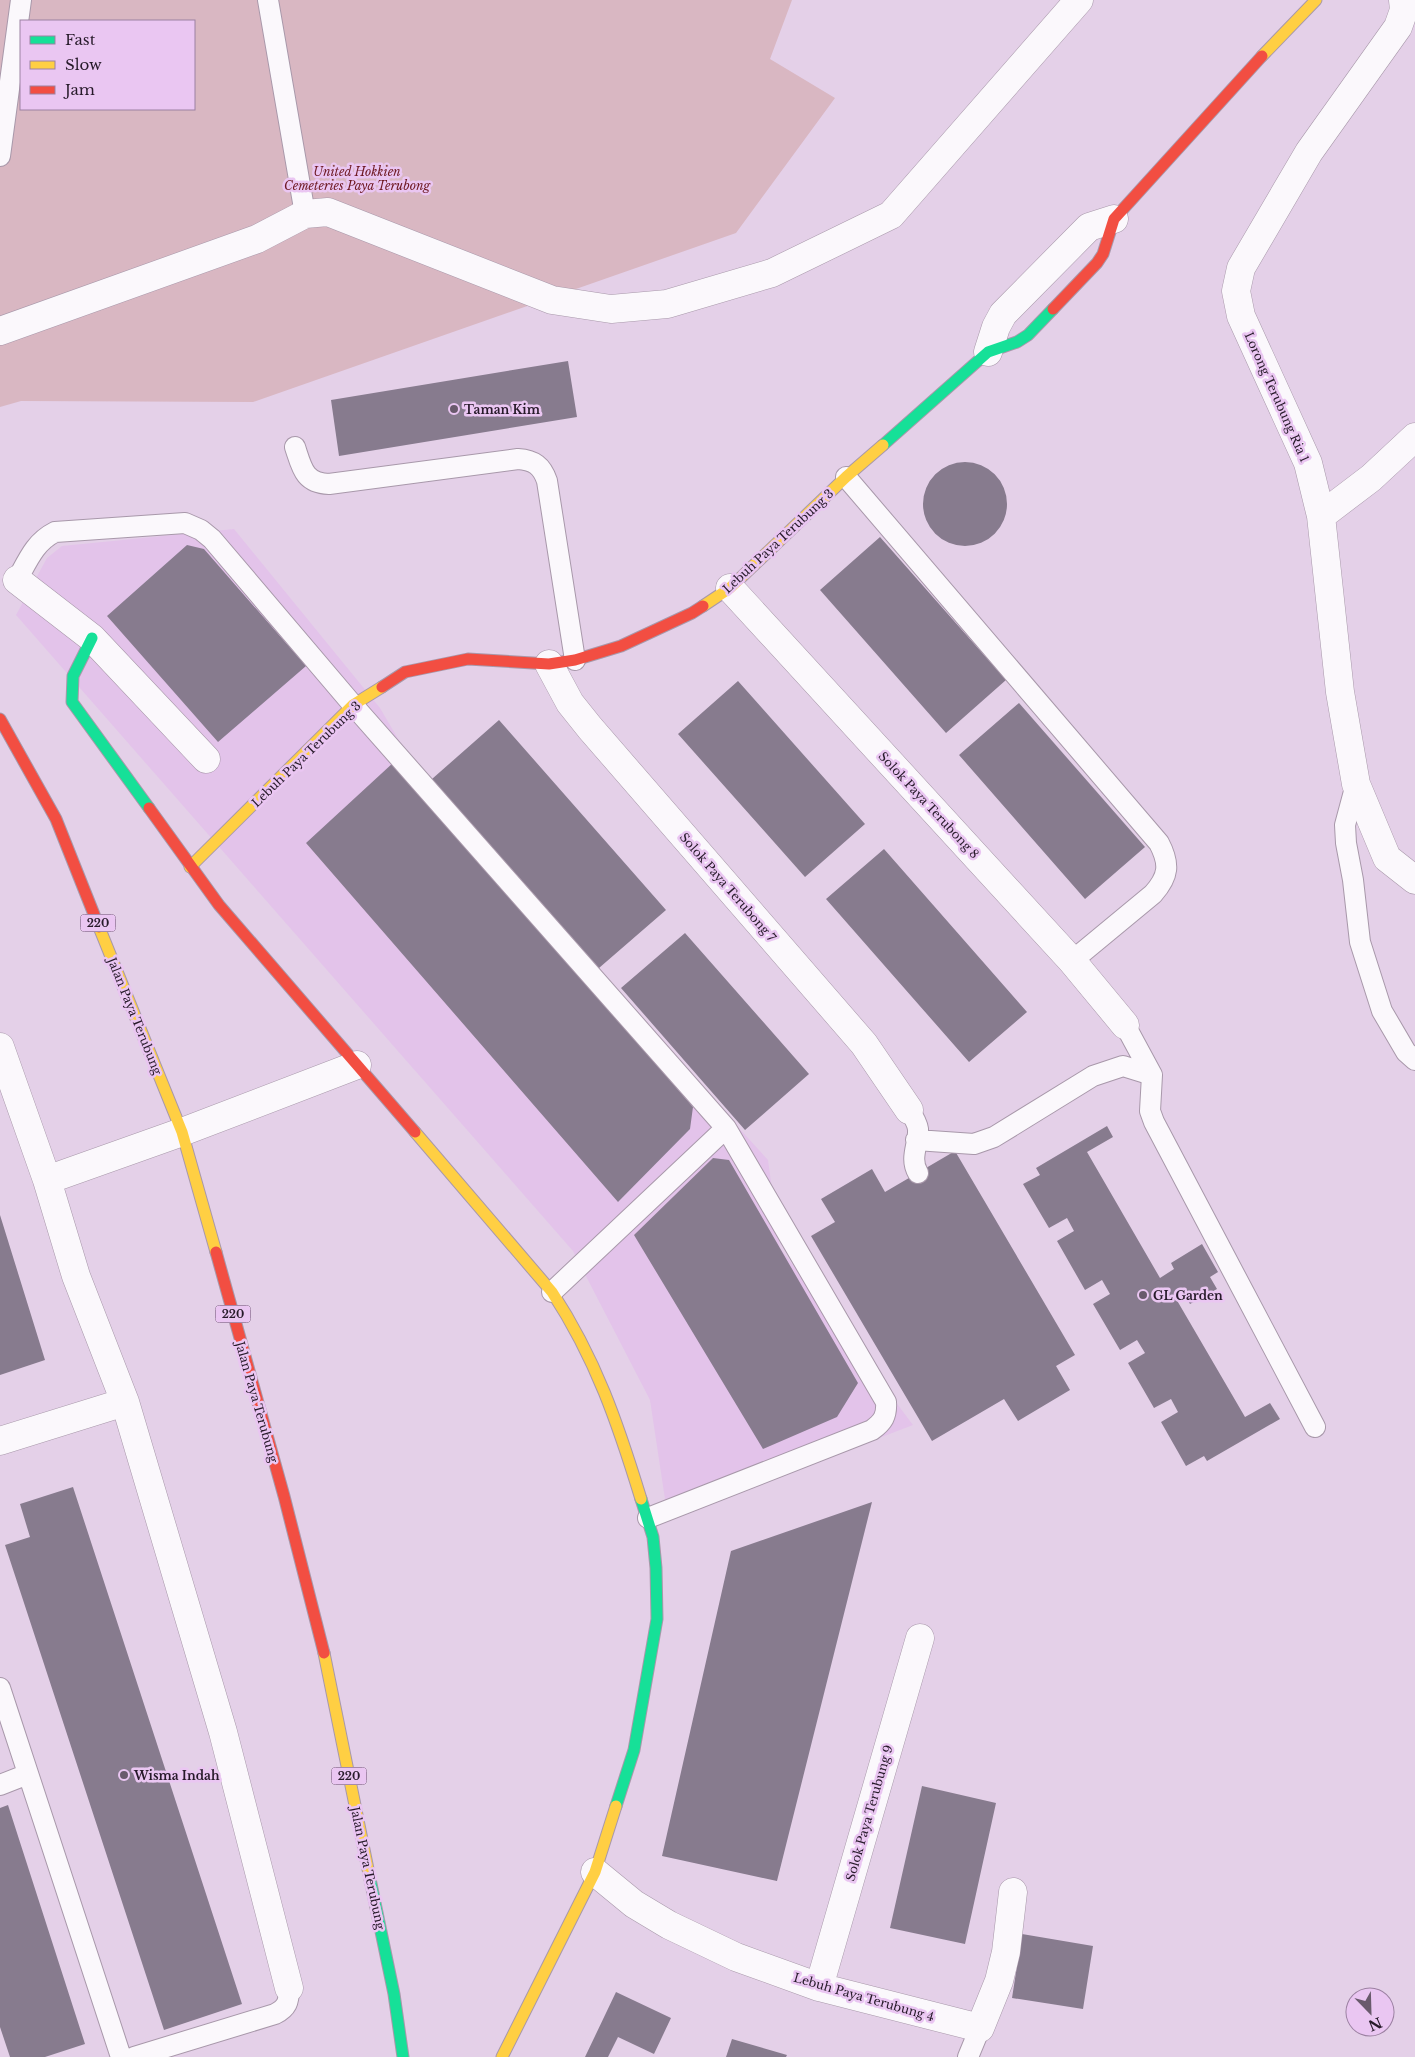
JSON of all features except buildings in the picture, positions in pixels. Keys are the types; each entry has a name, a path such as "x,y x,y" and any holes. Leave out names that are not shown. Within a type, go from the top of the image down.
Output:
{"street":[{"path":"0,331 257,240 304,214 328,212 552,300 611,309 667,304 772,273 892,215 1079,0"},
{"path":"988,352 996,327 1003,314 1089,227 1114,219 1285,31 1316,0"},
{"name":"Lorong Terubung Ria 1","path":"1403,0 1404,10 1398,27 1309,152 1241,268 1236,291 1241,316 1308,463 1321,516 1340,692 1356,784 1387,858 1415,880"},
{"name":"Lebuh Paya Terubung 3","path":"190,867 354,705 406,672 468,659 562,662 621,646 692,613 730,588 846,477 988,352"},
{"path":"1321,516 1372,478 1415,437"},
{"path":"17,580 92,638 206,759"},
{"name":"Solok Paya Terubong 8","path":"730,588 1072,961 1125,1025"},
{"path":"92,638 74,671 70,684 72,702 190,867 220,905 552,1292 571,1321 610,1402 648,1518 656,1568 657,1619 634,1750 595,1872 502,2057"},
{"name":"Solok Paya Terubong 7","path":"562,662 570,703 864,1044 909,1110"},
{"name":"Jalan Paya Terubung","path":"0,719 56,819 182,1132 284,1496 323,1650 394,1994 403,2057"},
{"path":"0,1047 48,1180 76,1276 125,1402 223,1732 289,1988"},
{"path":"48,1180 182,1132 357,1065"},
{"path":"0,1441 125,1402"},
{"name":"Solok Paya Terubung 9","path":"819,1987 920,1638"},
{"name":"Lebuh Paya Terubung 4","path":"595,1872 634,1904 669,1925 736,1957 819,1987 980,2028"},
{"path":"980,2028 999,1981 1006,1952 1013,1892"}],"lane":[{"path":"0,156 21,0"},
{"path":"268,0 304,214"},
{"path":"295,447 305,474 311,480 329,484 518,459 528,460 537,464 544,472 547,481 562,662"},
{"path":"846,477 1159,843 1165,856 1167,869 1163,884 1154,894 1072,961"},
{"path":"17,580 35,547 45,536 55,532 185,523 201,530 212,540 354,705 726,1128 886,1402 887,1412 883,1422 872,1430 648,1518"},
{"path":"1356,784 1345,825 1360,942 1382,1011 1406,1052 1415,1060"},
{"path":"1125,1025 1152,1075 1150,1110 1154,1122 1315,1427"},
{"path":"916,1140 974,1144 994,1137 1093,1076 1123,1066 1152,1075"},
{"path":"909,1110 918,1130 913,1159 918,1172"},
{"path":"552,1292 726,1128"},
{"path":"0,1688 121,2057"},
{"path":"0,1785 28,1774"},
{"path":"134,2057 275,2014 284,2009 289,1999 289,1988"},
{"path":"968,2057 980,2028"}],"shaded area":[{"path":"234,529 380,708 424,783 768,1160 780,1248 913,1425 668,1519 650,1400 573,1251 16,615 47,558 62,546"}],"green space":[{"name":"United Hokkien Cemeteries Paya Terubong","path":"0,0 792,0 770,59 835,98 736,233 253,402 21,401 0,407"}],"traffic: fast":[{"path":"883,445 988,352 1017,342 1028,335 1053,309"},
{"path":"92,638 73,676 72,702 149,808"},
{"path":"616,1806 634,1750 657,1619 653,1537 641,1499"},
{"path":"369,1874 394,1994 403,2057"}],"traffic: slow":[{"path":"1262,56 1316,0"},
{"path":"703,606 730,588 846,477 883,445"},
{"path":"190,867 353,705 382,687"},
{"path":"99,927 182,1132 216,1252"},
{"path":"415,1132 552,1292 568,1317 604,1393 624,1444 641,1499"},
{"path":"324,1653 369,1874"},
{"path":"502,2057 595,1872 616,1806"}],"traffic: jam":[{"path":"1053,309 1097,263 1103,254 1114,219 1262,56"},
{"path":"382,687 405,672 468,659 549,664 575,660 621,646 703,606"},
{"path":"0,719 56,819 99,927"},
{"path":"149,808 219,905 415,1132"},
{"path":"216,1252 284,1496 324,1653"}],"place":[{"name":"Taman Kim","path":"454,409"},
{"name":"GL Garden","path":"1143,1295"},
{"name":"Wisma Indah","path":"124,1775"}]}
